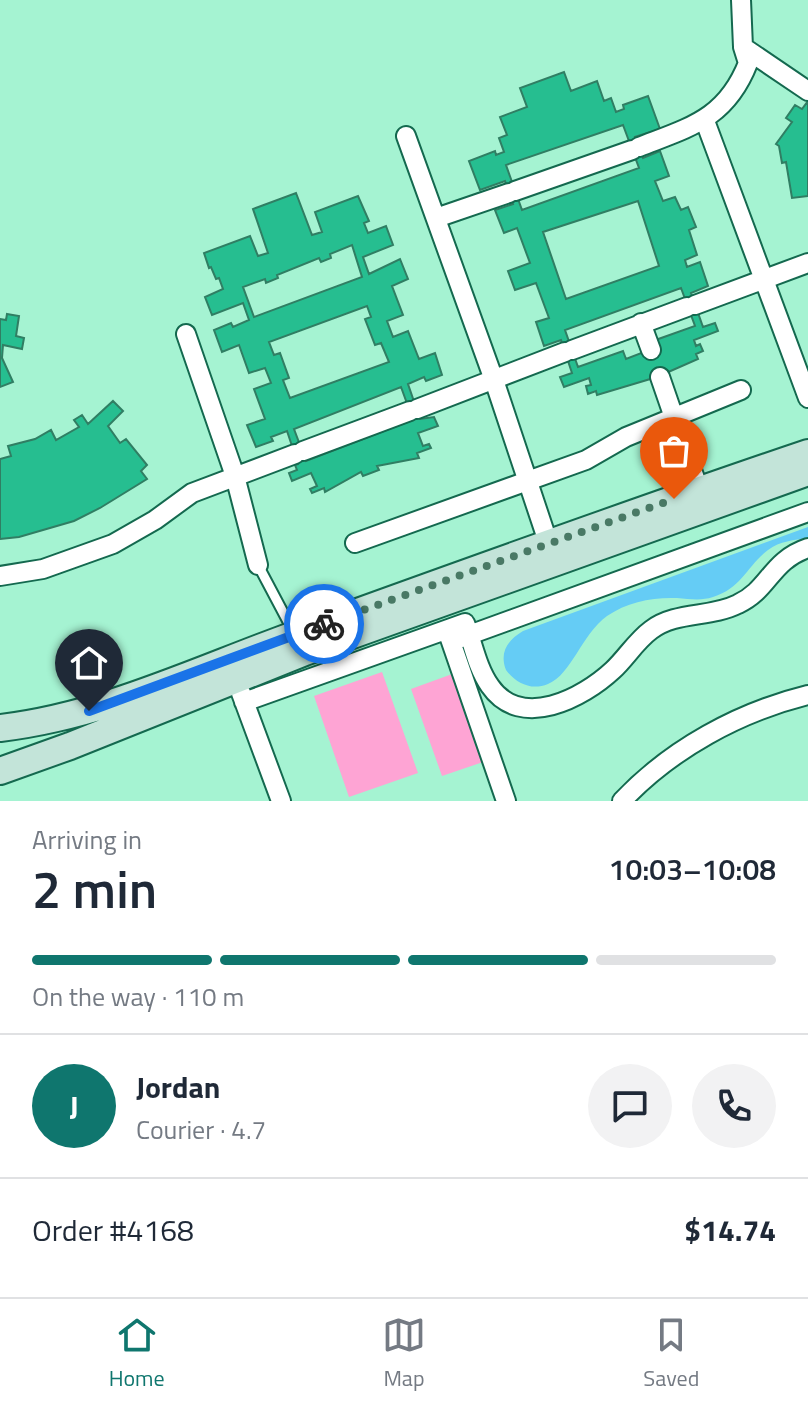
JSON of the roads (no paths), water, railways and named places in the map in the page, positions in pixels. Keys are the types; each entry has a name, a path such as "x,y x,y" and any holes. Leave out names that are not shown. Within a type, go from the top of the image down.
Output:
{"street":[{"path":"436,218 635,149 705,121 722,106 748,63 743,47 741,0"},
{"path":"743,47 808,91"},
{"path":"705,121 808,398"},
{"path":"406,136 494,380 549,545"},
{"path":"0,576 43,569 113,544 155,520 192,493 808,263"},
{"path":"641,323 651,350"},
{"path":"186,334 235,476 258,565"},
{"path":"660,377 699,490"},
{"path":"355,543 599,455 626,437 741,390"},
{"path":"240,691 300,644 549,545 808,453"},
{"path":"0,728 89,711 300,644 808,472"},
{"path":"0,771 240,691 449,635 469,634 808,512"},
{"path":"469,634 485,678 495,692 523,707 552,706 592,687 653,629 676,618 710,614 740,603 760,588 782,561 808,548"},
{"path":"449,635 506,801"},
{"path":"240,691 281,801"},
{"path":"622,801 665,764 708,735 770,705 808,695"}],"lane":[{"path":"258,565 300,644"}],"water":[{"path":"808,527 808,538 773,547 723,593 704,599 650,600 615,611 598,624 564,672 548,684 536,687 524,684 506,670 506,647 523,631"}]}
